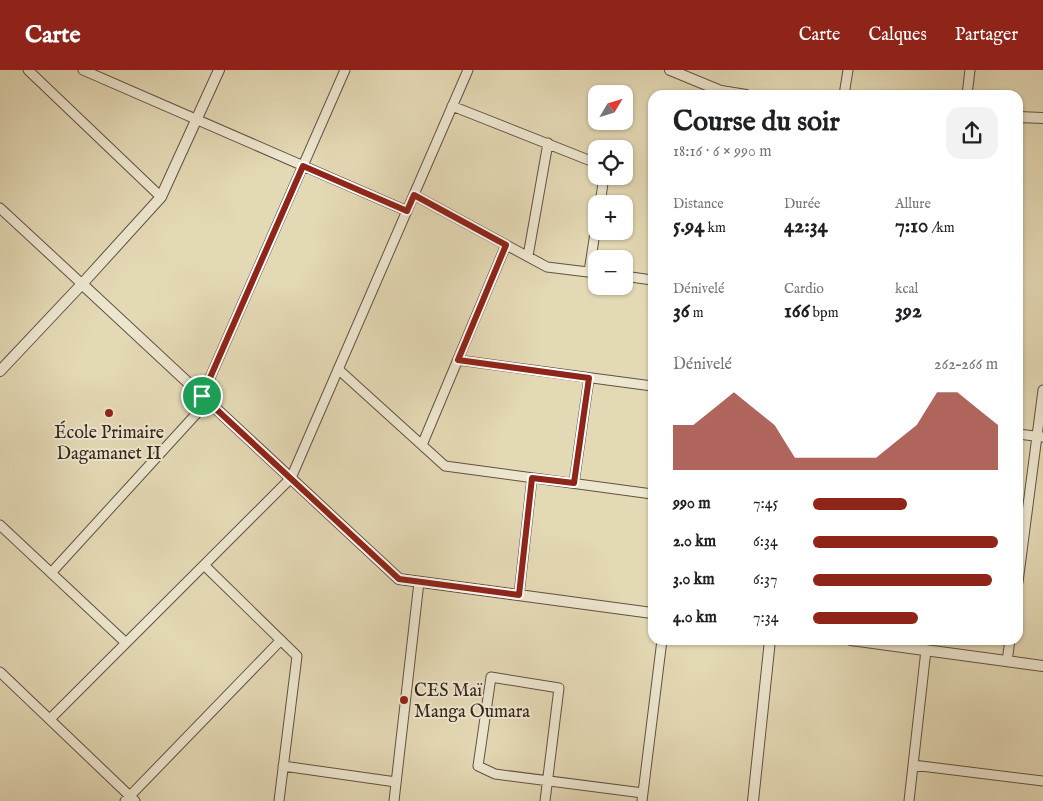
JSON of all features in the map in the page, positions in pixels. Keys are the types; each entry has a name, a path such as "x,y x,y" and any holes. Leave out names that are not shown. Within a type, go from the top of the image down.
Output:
{"street":[{"path":"28,70 161,197"},
{"path":"83,70 407,211"},
{"path":"0,370 161,197 220,70"},
{"path":"51,573 205,398 345,70"},
{"path":"50,719 291,478 468,70"},
{"path":"670,70 714,90"},
{"path":"845,90 848,70"},
{"path":"968,90 970,70"},
{"path":"452,106 588,160"},
{"path":"1023,117 1043,118"},
{"path":"528,256 548,143"},
{"path":"414,195 547,267 588,271"},
{"path":"0,208 399,579 648,612"},
{"path":"422,445 506,245"},
{"path":"633,277 648,279"},
{"path":"458,360 648,385"},
{"path":"338,370 445,466 648,493"},
{"path":"574,483 589,378"},
{"path":"1023,524 1040,437 1043,390"},
{"path":"1023,435 1040,437"},
{"path":"519,595 532,478"},
{"path":"0,525 126,643"},
{"path":"204,565 297,656 279,801"},
{"path":"394,801 418,582"},
{"path":"0,672 130,799 281,640"},
{"path":"545,801 548,781 560,688 491,677 478,766 495,774 548,781 642,797 661,645"},
{"path":"753,801 769,645"},
{"path":"888,645 1043,666"},
{"path":"1007,661 1009,645"},
{"path":"909,801 926,650"},
{"path":"913,765 1043,782"},
{"path":"283,766 396,782"}],"place":[{"name":"École Primaire Dagamanet II","path":"109,413"},
{"name":"CES Maï Manga Oumara","path":"404,700"}],"route":[{"path":"303,166 407,211 414,195 506,245 458,360 589,378 574,483 532,478 519,595 399,579 202,396 303,166"}]}
